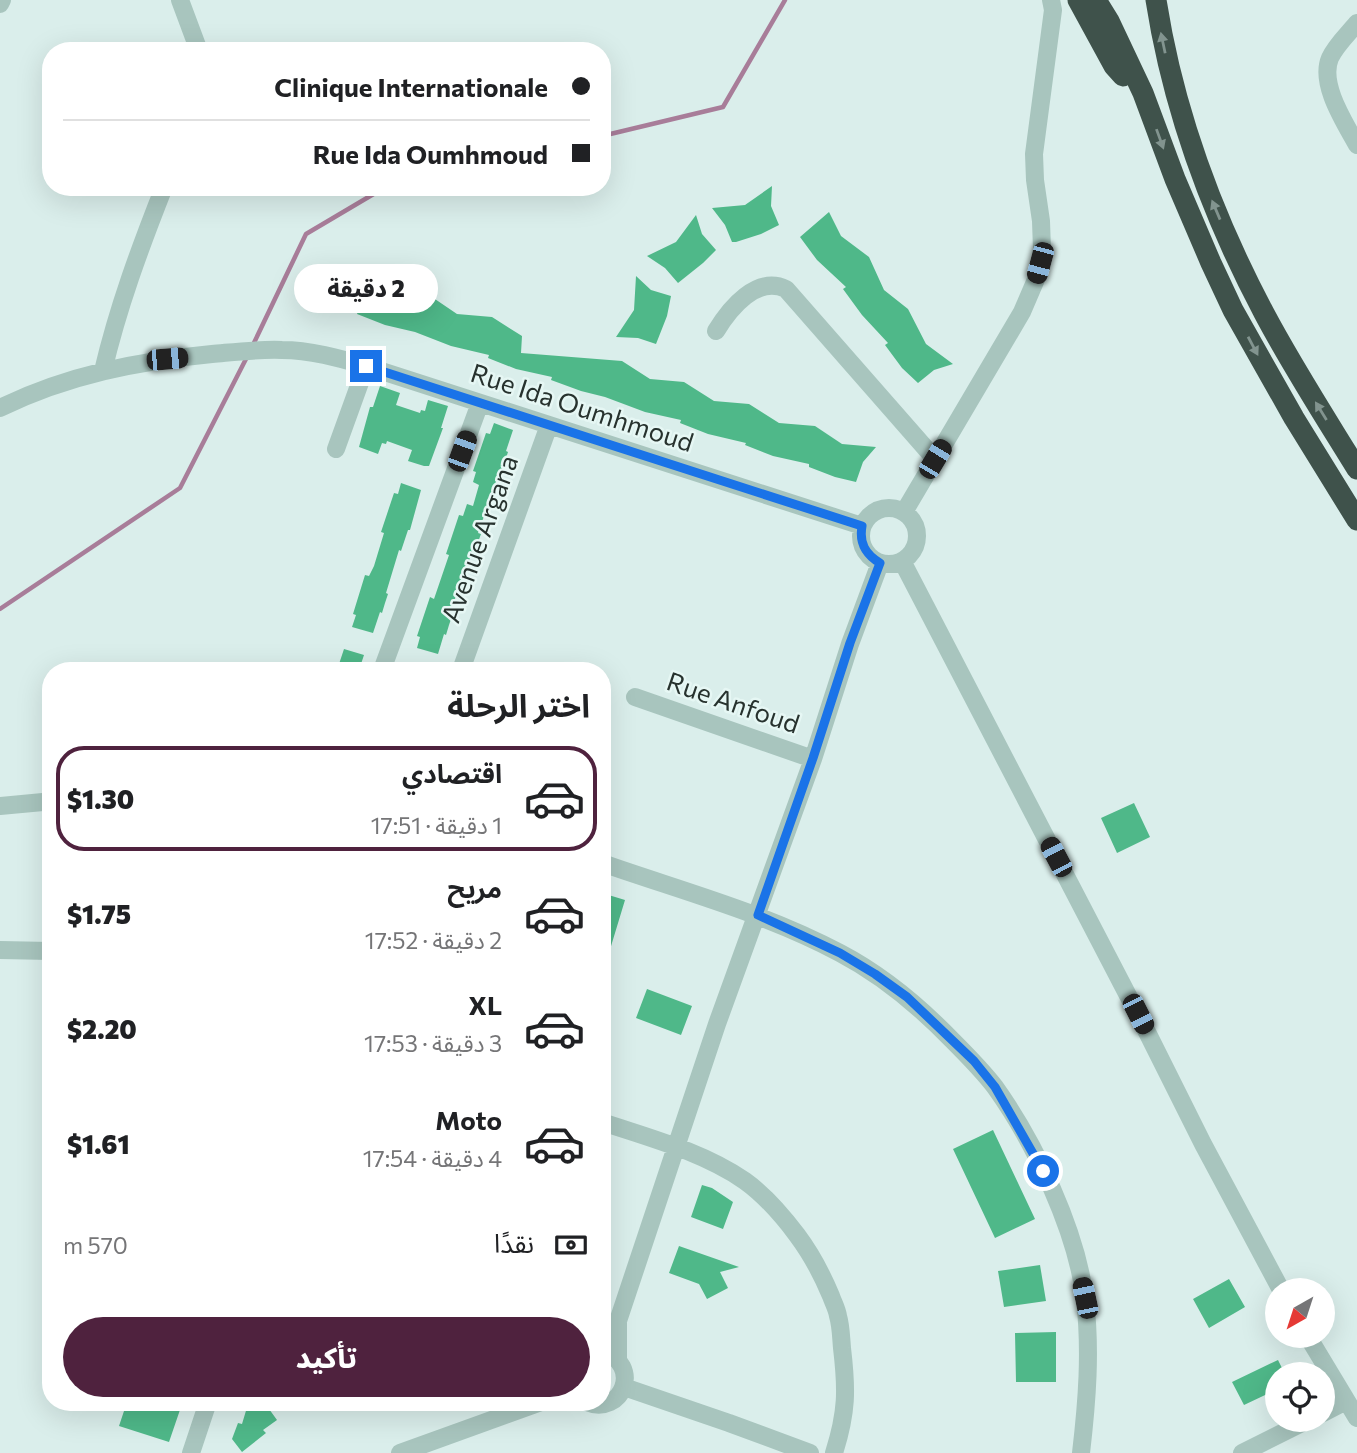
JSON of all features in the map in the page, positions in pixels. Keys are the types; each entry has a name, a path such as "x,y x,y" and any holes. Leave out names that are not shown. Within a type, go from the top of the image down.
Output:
{"highway":[{"path":"1078,0 1114,66 1143,93"},
{"path":"1096,0 1109,21 1143,93 1175,179 1233,310 1294,418 1357,520"},
{"path":"1156,0 1177,99 1202,176 1224,228 1270,324 1357,469"}],"street":[{"path":"180,0 196,42"},
{"path":"904,512 1032,291 1040,263 1042,237 1034,154 1056,3"},
{"path":"1357,23 1336,48 1329,61 1327,76 1333,96 1357,145"},
{"path":"103,371 128,283 161,196"},
{"path":"716,331 732,309 762,286 774,285 786,289 935,459"},
{"name":"Rue Ida Oumhmoud","path":"0,408 53,385 103,371 167,359 284,349 329,356 366,366 862,526"},
{"path":"336,449 366,366"},
{"path":"385,662 480,403"},
{"name":"Avenue Argana","path":"464,662 549,425"},
{"path":"884,508 904,512 916,527 915,547 902,561 880,563 866,552 862,544 862,526 867,517 884,508"},
{"path":"902,561 1276,1278"},
{"path":"618,1360 618,1321 717,1024 758,915 850,643 880,563"},
{"name":"Rue Anfoud","path":"635,697 813,758"},
{"path":"0,806 42,802"},
{"path":"611,866 758,915 840,953 907,997 974,1061 995,1087 1043,1171 1062,1212 1076,1255 1085,1298 1089,1357 1081,1453"},
{"path":"0,950 42,951"},
{"path":"611,1125 676,1147 719,1166 745,1182 782,1216 813,1257 838,1315 846,1376 846,1403 834,1453"},
{"path":"611,1329 618,1321"},
{"path":"1315,1348 1357,1418"},
{"path":"611,1354 625,1373 624,1387 611,1402"},
{"path":"624,1387 810,1453"},
{"path":"1335,1407 1346,1401"},
{"path":"191,1453 205,1411"},
{"path":"400,1453 516,1411"},
{"path":"1242,1453 1284,1432"}],"building":[{"path":"772,186 771,206 779,225 761,234 732,242 725,225 712,208 745,205"},
{"path":"829,212 841,236 869,257 884,290 908,309 926,344 953,364 934,370 918,383 902,368 885,345 888,343 843,289 846,287 817,260 800,237"},
{"path":"696,215 702,234 716,250 678,283 665,268 647,256 676,242"},
{"path":"364,275 391,292 429,295 457,314 492,317 522,336 521,353 622,361 650,379 684,382 714,401 749,404 779,423 815,426 842,444 876,447 863,462 856,482 835,477 809,467 809,464 773,456 745,445 746,443 708,434 680,423 681,420 645,412 551,380 552,377 516,369 488,358 489,355 451,346 357,314 363,297"},
{"path":"636,276 651,290 671,296 667,316 656,344 638,338 616,337 634,310"},
{"path":"380,386 400,393 396,405 420,413 421,410 425,411 428,400 448,406 429,466 408,461 412,450 387,441 386,444 382,443 378,454 359,447 370,407 373,407"},
{"path":"494,423 513,430 502,470 478,533 481,534 463,573 450,615 452,616 438,654 417,648 420,637 417,636 430,597 434,599 459,515 463,516 467,504 473,506 479,485 473,482 476,472 473,471 486,433 490,434"},
{"path":"401,483 421,490 410,530 401,551 399,550 386,593 388,594 373,633 352,627 356,615 353,614 365,575 369,576 374,566 384,533 381,532 394,493 398,494"},
{"path":"344,649 364,655 362,662 340,662"},
{"path":"1134,803 1150,837 1117,853 1101,818"},
{"path":"611,896 625,900 611,946"},
{"path":"647,989 692,1006 681,1035 636,1018"},
{"path":"993,1130 1035,1219 995,1238 953,1149"},
{"path":"702,1185 712,1188 733,1202 723,1229 691,1217"},
{"path":"679,1246 739,1267 720,1272 728,1288 707,1299 699,1284 669,1273"},
{"path":"1040,1265 1046,1301 1004,1307 998,1271"},
{"path":"1229,1279 1245,1307 1209,1328 1193,1299"},
{"path":"1056,1332 1056,1382 1016,1382 1015,1333"},
{"path":"1265,1366 1265,1395 1244,1405 1232,1382"},
{"path":"124,1411 180,1411 169,1442 119,1426"},
{"path":"246,1411 270,1411 277,1420 263,1430 266,1433 242,1452 232,1439 238,1423 242,1424"}],"waterway":[{"path":"611,134 723,107 785,0"},
{"path":"252,347 306,234 370,196"},
{"path":"0,609 180,488 248,355"}],"route":[{"path":"366,366 862,526 862,544 866,552 880,563 850,643 758,915 840,953 907,997 974,1061 995,1087 1043,1171"}]}
